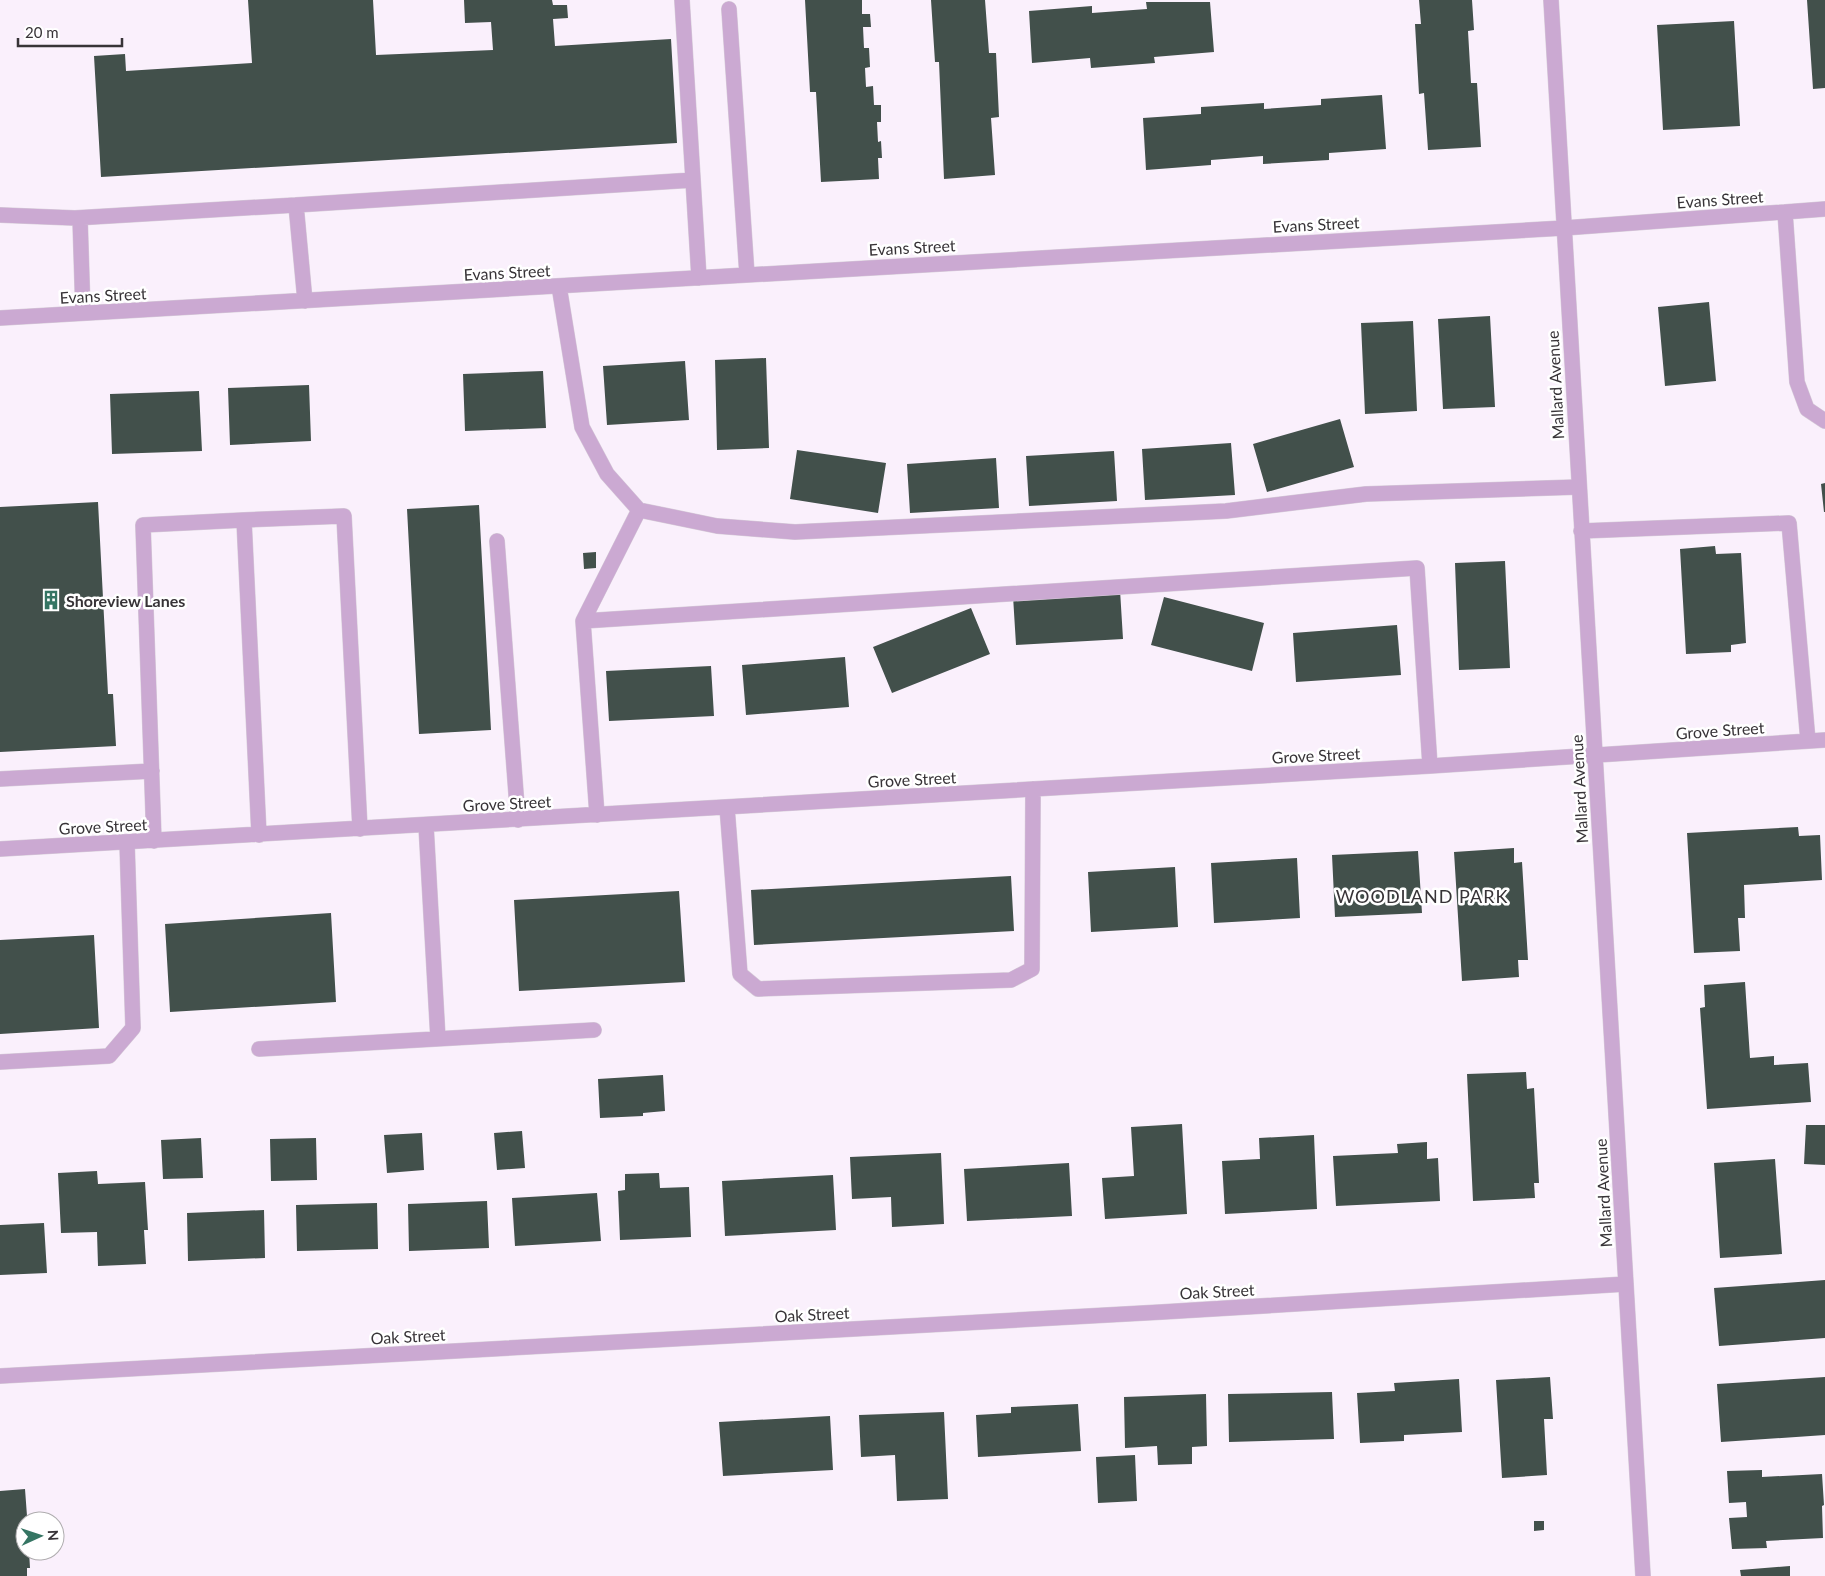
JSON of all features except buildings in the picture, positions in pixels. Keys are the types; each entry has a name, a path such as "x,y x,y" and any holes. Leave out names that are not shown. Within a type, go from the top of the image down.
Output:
{"street":[{"path":"682,0 699,278"},
{"name":"Mallard Avenue","path":"1551,0 1643,1576"},
{"path":"729,9 747,275"},
{"path":"0,215 80,218 693,180"},
{"path":"296,205 305,301"},
{"name":"Evans Street","path":"0,318 1564,228 1825,208"},
{"path":"1785,212 1797,382 1808,409 1825,421"},
{"path":"80,218 83,313"},
{"path":"559,286 582,427 606,474 639,510 717,526 795,532 1226,512 1366,494 1579,487"},
{"path":"597,815 583,621 639,510"},
{"path":"154,841 143,525 344,516 360,829"},
{"path":"244,520 260,835"},
{"path":"1581,531 1789,523 1808,741"},
{"path":"497,540 518,820"},
{"path":"583,621 1418,568 1430,766"},
{"name":"Grove Street","path":"0,849 727,808 1595,756 1825,740"},
{"path":"0,779 152,771"},
{"path":"727,808 740,974 758,989 1011,980 1032,969 1033,789"},
{"path":"426,825 438,1039"},
{"path":"0,1062 109,1056 133,1028 127,842"},
{"path":"258,1049 594,1030"},
{"name":"Oak Street","path":"0,1376 1162,1312 1626,1284"}],"place":[{"name":"Shoreview Lanes","path":"51,600"}],"district":[{"name":"WOODLAND PARK","path":"1422,896"}]}
